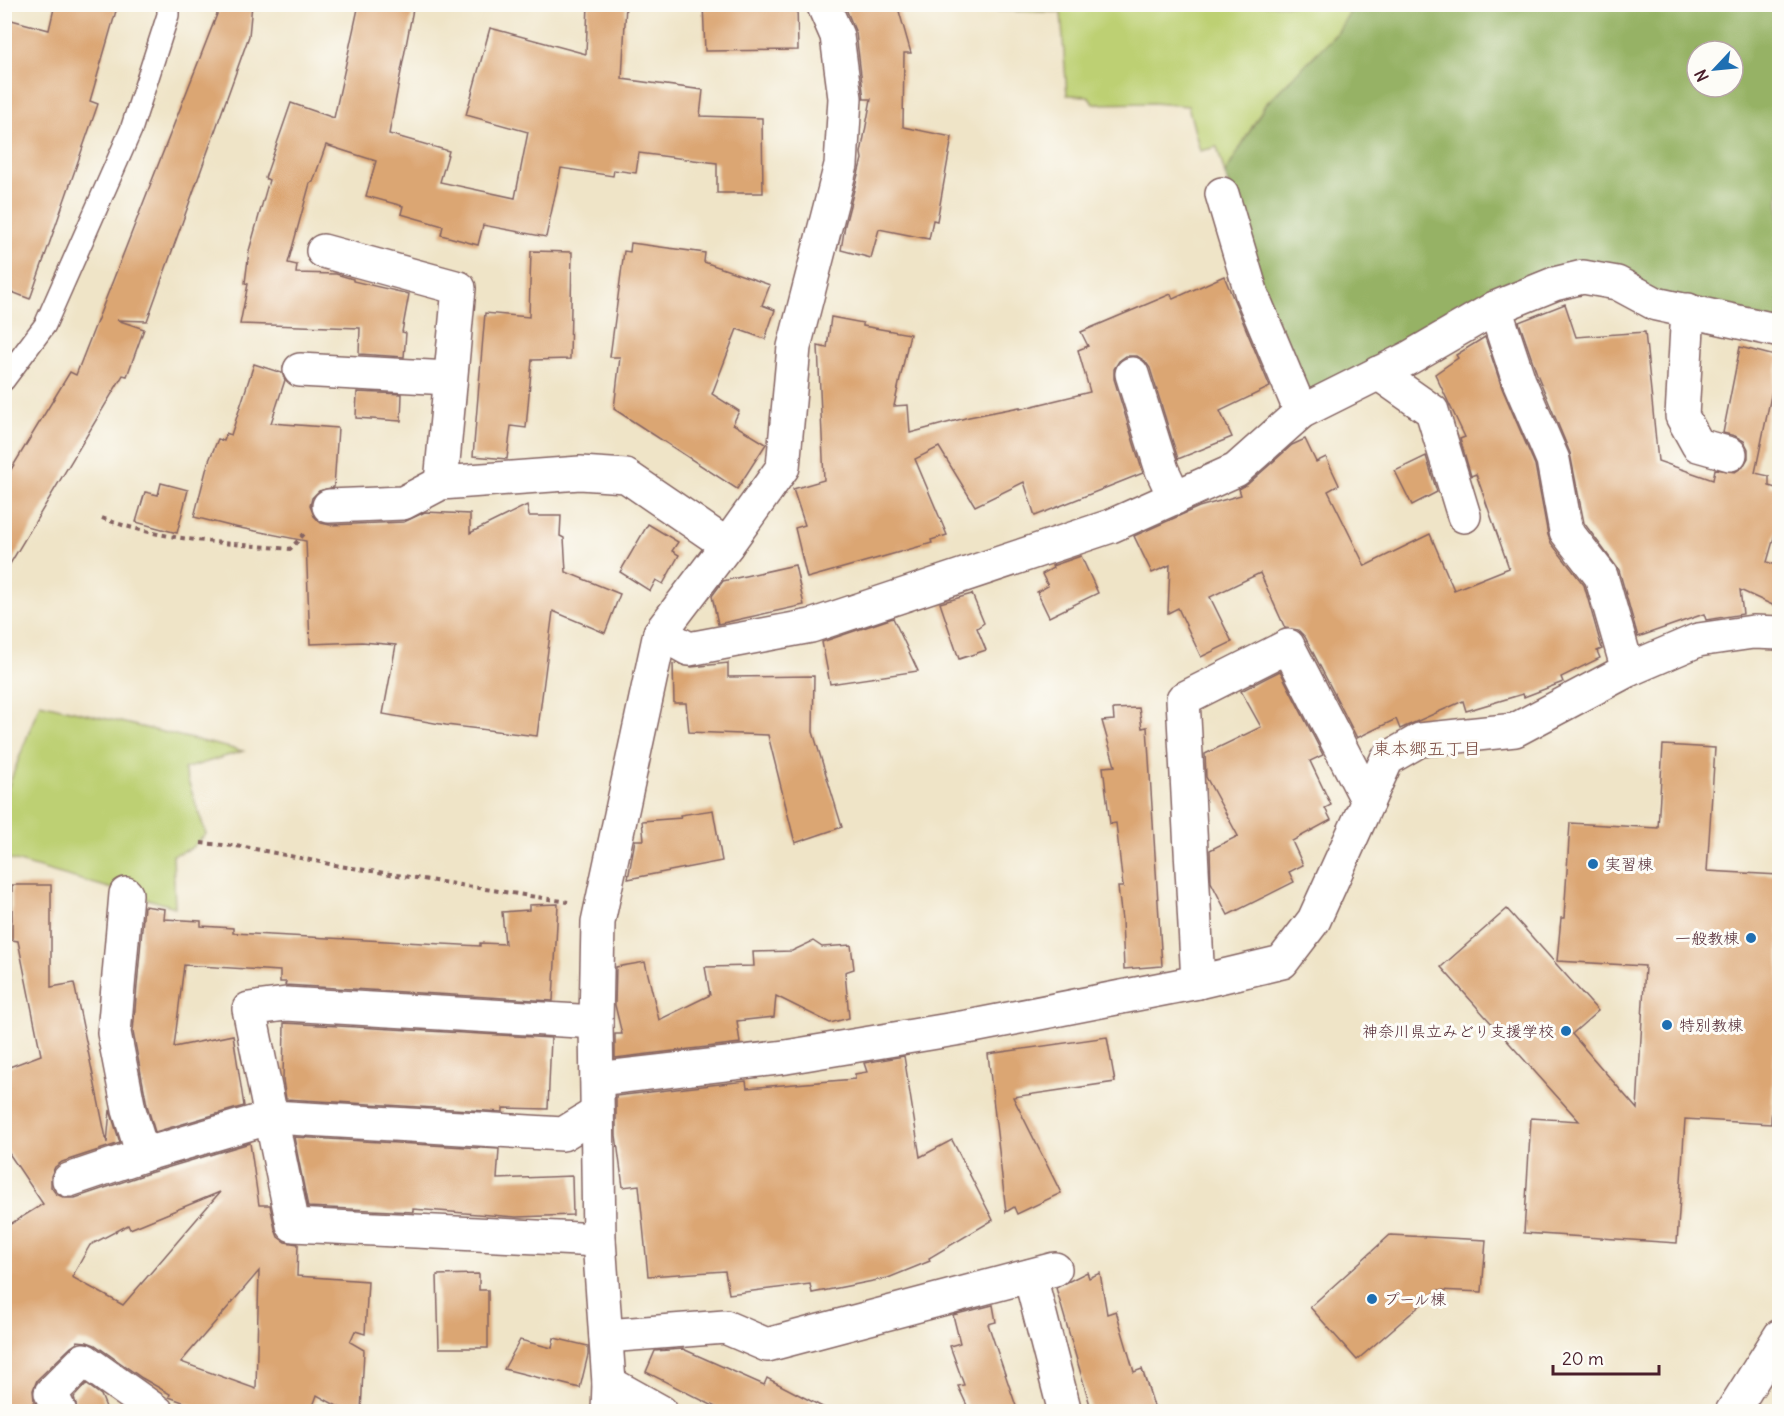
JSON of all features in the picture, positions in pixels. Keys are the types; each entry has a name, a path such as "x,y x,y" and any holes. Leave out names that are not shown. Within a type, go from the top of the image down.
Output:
{"street":[{"path":"662,1412 609,1397 599,1240 596,1022 598,922 660,633 783,467 794,347 841,165 845,98 837,36 823,4"},
{"path":"1222,194 1252,295 1301,411"},
{"path":"323,251 459,288 441,483"},
{"path":"660,633 689,649 811,626 1111,526 1236,470 1301,411 1409,358 1495,308 1554,284 1583,277 1617,283 1656,304 1779,331"},
{"path":"1495,308 1519,381 1553,460 1566,531 1601,576 1628,670"},
{"path":"1688,310 1682,416 1698,445 1730,454"},
{"path":"300,370 449,378"},
{"path":"1378,373 1432,411 1464,516"},
{"path":"1132,374 1162,470 1175,498"},
{"path":"329,506 403,503 441,483 580,473 626,476 727,545"},
{"path":"597,1079 810,1053 974,1026 1198,982 1282,962 1314,920 1387,759 1420,740 1515,730 1628,670 1698,640 1753,632 1779,633"},
{"path":"1198,982 1183,699 1288,646 1368,801"},
{"path":"126,894 114,1033 129,1110 143,1155"},
{"path":"596,1022 286,1004 249,1009 293,1225 599,1240"},
{"path":"69,1180 143,1155 272,1117 562,1134 597,1113"},
{"path":"606,1336 725,1327 767,1345 1042,1273 1065,1412"},
{"path":"1732,1412 1779,1336"},
{"path":"60,1412 51,1393 84,1360 157,1412"}],"lane":[{"path":"4,380 45,325 131,130 168,15 168,4"}],"path":[{"path":"102,518 131,529 172,538 290,549 329,506"},
{"path":"201,843 245,847 340,866 601,908"}],"green space":[{"path":"921,5 1354,5 1338,32 1265,105 1225,174 1217,147 1200,151 1188,106 1153,103 1093,104 1088,96 1067,95 1061,12 922,9"},
{"path":"1354,5 1779,5 1779,322 1671,297 1588,266 1306,396 1270,310 1225,174 1265,105 1338,32"},
{"path":"40,703 243,751 184,769 206,834 190,849 173,855 175,907 5,858 4,798"}],"building":[{"path":"55,4 118,4 90,101 98,104 30,299 4,289 4,18 49,30"},
{"path":"221,4 252,4 249,36 147,321 117,320 144,329 127,376 123,375 4,574 4,481 70,372 76,375"},
{"path":"359,4 414,4 389,134 449,151 440,182 515,198 528,132 466,115 490,28 586,54 588,4 626,4 622,79 703,90 700,116 762,118 763,193 717,193 717,163 639,153 636,173 614,170 613,176 561,168 546,237 483,225 478,245 441,235 443,226 401,214 403,206 366,196 376,161 326,145 313,182 310,183 288,263 297,265 296,273 336,274 353,279 353,281 409,294 402,332 406,333 404,357 359,354 360,328 240,324 248,284 245,283 249,251 269,180 265,178 291,103 334,118"},
{"path":"703,4 797,4 798,50 705,51"},
{"path":"844,4 897,4 911,53 904,53 903,127 952,137 937,221 933,220 929,239 879,229 871,258 841,250 862,159 861,153 871,99 864,99 856,33"},
{"path":"631,243 705,253 704,262 770,285 762,305 775,310 765,339 737,329 712,394 739,411 733,424 766,444 737,489 614,409 620,357 610,357 624,251 630,252"},
{"path":"531,251 572,252 570,359 532,360 526,428 511,426 507,459 473,456 485,313 529,317"},
{"path":"1224,276 1270,387 1220,411 1232,437 1178,459 1150,368 1137,356 1126,356 1114,369 1114,379 1143,473 1035,516 1024,482 975,506 939,447 915,459 947,535 931,540 932,543 807,578 795,528 805,525 793,489 824,480 818,346 827,348 831,317 863,323 863,326 910,334 894,406 908,405 910,433 969,417 1020,407 1020,409 1090,392 1078,350 1088,346 1081,332 1171,294 1173,299"},
{"path":"1565,304 1576,337 1645,332 1658,461 1713,480 1715,469 1735,472 1743,467 1748,458 1748,449 1744,441 1723,433 1740,347 1779,357 1755,473 1769,476 1769,486 1779,489 1779,520 1767,562 1779,566 1779,608 1740,590 1743,614 1706,620 1704,614 1638,637 1619,570 1584,523 1570,453 1537,374 1519,322"},
{"path":"1485,337 1502,388 1535,465 1551,543 1584,585 1602,649 1597,651 1600,658 1561,677 1563,682 1524,697 1523,694 1466,711 1463,701 1400,729 1396,719 1357,738 1305,637 1298,630 1285,628 1260,573 1210,597 1232,642 1201,657 1178,608 1168,613 1170,565 1152,573 1134,536 1199,507 1241,495 1239,489 1248,484 1292,445 1305,439 1316,462 1326,457 1339,485 1328,491 1365,566 1430,534 1454,590 1509,568 1476,474 1471,476 1460,439 1465,437 1435,374 1458,358 1456,355"},
{"path":"254,364 282,373 285,380 271,423 338,428 334,487 319,491 312,498 310,506 314,516 321,523 330,525 404,522 425,512 470,514 470,533 527,505 529,516 561,516 560,536 564,538 566,572 620,594 605,633 553,611 537,736 446,725 383,714 396,645 362,642 310,644 306,541 194,517 208,463 218,439 224,441 226,433 231,435"},
{"path":"357,392 402,394 401,421 356,418"},
{"path":"1426,456 1437,492 1412,505 1395,471"},
{"path":"161,483 188,490 177,533 136,522 145,492 158,495"},
{"path":"648,524 678,542 672,551 679,555 663,584 656,580 650,591 620,572"},
{"path":"1081,556 1098,593 1049,617 1037,592 1048,586 1042,574 1053,568 1052,566"},
{"path":"795,565 804,605 718,624 712,596 723,581"},
{"path":"972,594 984,623 977,628 986,650 959,659 940,603"},
{"path":"893,618 918,671 830,684 822,642"},
{"path":"728,663 728,677 814,676 813,732 842,827 795,843 768,735 689,732 686,703 674,703 673,664 692,667"},
{"path":"1280,671 1323,755 1310,761 1331,805 1325,808 1331,820 1292,841 1303,865 1289,872 1294,882 1228,915 1211,882 1210,850 1238,836 1206,777 1205,754 1261,727 1241,691"},
{"path":"1139,708 1142,728 1147,727 1162,966 1124,969 1118,887 1123,887 1116,823 1110,824 1103,767 1115,766 1102,721 1114,720 1113,709"},
{"path":"1663,745 1715,748 1707,871 1779,875 1779,1022 1776,1022 1771,1124 1685,1119 1677,1243 1524,1233 1531,1118 1579,1121 1441,967 1507,909 1598,1011 1572,1034 1637,1109 1645,966 1557,961 1561,918 1564,918 1570,823 1658,828"},
{"path":"713,810 722,861 628,879 635,840 644,840 642,821 681,818 680,815"},
{"path":"12,885 51,885 51,987 74,983 107,1143 110,1110 120,1143 62,1162 55,1167 51,1176 51,1187 56,1194 65,1198 75,1198 250,1143 259,1205 270,1205 278,1237 285,1242 298,1244 297,1276 368,1281 365,1334 355,1331 350,1342 364,1350 361,1412 348,1412 317,1395 311,1412 210,1412 169,1397 170,1394 142,1378 95,1345 77,1341 37,1380 33,1390 34,1401 39,1412 4,1412 4,1228 43,1204 4,1146 4,1069 41,1055 18,941 12,940","holes":["220,1192 123,1305 72,1277 90,1245 128,1225 130,1229","259,1271 256,1389 181,1362"]},
{"path":"558,904 553,1001 285,985 286,982 280,982 280,971 184,965 174,1047 233,1035 244,1106 155,1132 147,1105 133,1032 144,906 165,909 164,919 201,921 201,926 233,928 233,933 480,946 480,943 505,944 502,912 529,910 529,905"},
{"path":"813,941 822,947 851,945 854,969 845,972 849,1018 830,1023 776,996 774,1017 737,1021 740,1043 615,1058 615,1034 622,1034 615,1005 616,967 645,962 659,1020 710,995 705,967 754,966 753,952 792,951"},
{"path":"284,1023 551,1038 548,1109 503,1108 503,1112 286,1099 283,1080"},
{"path":"1107,1037 1115,1082 1013,1097 1061,1193 1017,1214 1014,1207 1006,1212 988,1054"},
{"path":"904,1056 920,1157 952,1140 993,1220 929,1258 930,1261 888,1278 812,1293 810,1284 729,1294 725,1271 648,1276 639,1185 623,1187 616,1135 616,1096 746,1081 747,1088 855,1079 855,1074 867,1072 864,1063"},
{"path":"294,1137 499,1149 497,1179 572,1176 573,1215 516,1217 413,1209 413,1212 308,1207"},
{"name":"プール棟","path":"1390,1235 1486,1240 1482,1292 1438,1290 1357,1360 1310,1307"},
{"path":"1087,1272 1089,1278 1100,1273 1107,1314 1116,1311 1134,1372 1142,1369 1156,1412 1092,1412 1056,1288"},
{"path":"479,1274 479,1290 488,1290 488,1348 439,1348 437,1275"},
{"path":"993,1305 996,1322 988,1324 1018,1412 970,1412 958,1386 964,1385 950,1346 960,1343 953,1315"},
{"path":"554,1338 588,1346 580,1388 504,1369 520,1340 552,1348"},
{"path":"683,1349 764,1385 767,1378 832,1412 725,1412 646,1372 655,1351"},
{"path":"86,1384 101,1395 108,1412 78,1412 74,1397"}],"place":[{"name":"実習棟","path":"1593,864"},
{"name":"一般教棟","path":"1751,938"},
{"name":"特別教棟","path":"1667,1025"},
{"name":"神奈川県立みどり支援学校","path":"1566,1031"},
{"name":"プール棟","path":"1372,1299"}],"district":[{"name":"東本郷五丁目","path":"1427,749"}]}
